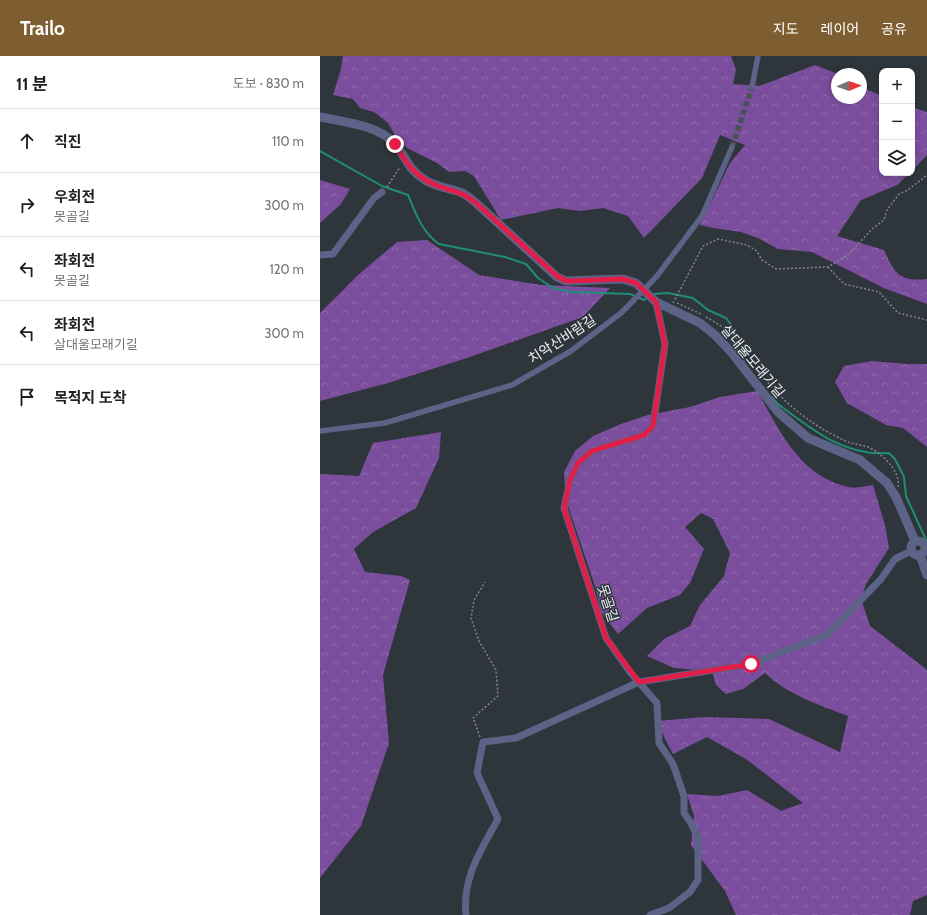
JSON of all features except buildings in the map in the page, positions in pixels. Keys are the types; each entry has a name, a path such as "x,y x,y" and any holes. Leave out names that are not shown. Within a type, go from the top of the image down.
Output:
{"street":[{"path":"752,87 758,56"},
{"name":"살대울모래기길","path":"320,117 365,128 385,135 395,144 411,170 427,181 441,187 462,192 557,276 566,281 623,279 636,283 654,300 700,323 715,335 778,412 808,438 860,460 887,482 896,497 915,541"},
{"name":"치악산바람길","path":"320,431 385,423 512,385 571,351 621,313 657,276 702,216 732,147"},
{"path":"320,255 333,254 374,198 382,192"},
{"name":"못골길","path":"650,915 669,908 690,892 698,880 698,838 691,823 684,813 684,796 673,764 659,743 657,703 606,638 564,508 570,480 578,463 592,451 644,435 653,426 665,344 654,300"},
{"path":"915,541 926,544 925,550 920,555 915,555 911,551 910,546 915,541"},
{"path":"466,915 465,904 468,879 498,819 477,773 483,742 516,738 639,682 751,664 827,635 881,579 895,558 911,551"},
{"path":"920,555 927,574"}],"path":[{"path":"389,185 405,161"},
{"path":"673,303 703,246 718,240 747,245 757,251 762,260 776,269 828,267 849,254 872,229 884,220 887,210 899,194 908,190 927,175"},
{"path":"828,267 844,284 879,292 898,313 927,320"},
{"name":"살대울모래기길","path":"727,329 743,346 759,372 779,395 820,428 849,442 861,445 881,456 894,470 899,482 896,497"},
{"path":"483,742 476,731 473,718 498,696 496,670 479,641 471,618 474,600 485,582"}],"green space":[{"path":"343,56 731,56 736,70 733,84 759,86 815,65 831,71 831,104 867,104 867,90 879,95 879,176 907,176 897,185 861,200 837,236 884,250 891,265 899,275 910,279 927,279 927,304 886,289 812,252 778,249 758,238 741,232 700,225 730,163 745,145 720,135 702,178 644,238 628,216 603,208 580,211 558,208 501,220 474,176 465,171 449,172 437,163 407,148 397,139 388,123 374,112 360,108 353,99 333,95 341,69"},
{"path":"915,108 927,112 927,155 915,168"},
{"path":"320,180 350,189 341,204 320,223"},
{"path":"427,240 479,275 541,285 610,288 583,317 470,357 388,383 320,401 320,313 358,275 397,242"},
{"path":"872,361 927,364 927,447 903,428 886,425 847,403 835,382 844,366"},
{"path":"757,391 783,436 793,450 816,473 831,481 851,488 873,485 885,525 889,548 866,584 861,599 870,626 927,671 927,895 913,901 910,915 736,915 725,891 691,845 694,816 687,794 718,796 747,790 781,811 803,803 746,759 707,737 673,754 656,721 705,717 769,719 840,752 848,716 794,693 774,681 765,673 743,689 726,694 716,685 712,671 674,668 647,656 664,639 690,626 700,605 724,576 730,553 713,519 701,513 685,527 704,549 690,583 680,595 647,608 618,634 601,612 595,586 566,500 564,472 575,451 593,436 621,424 648,415 690,407 720,397"},
{"path":"441,432 439,458 416,508 373,532 354,549 365,572 401,576 410,580 383,675 389,743 361,826 320,878 320,474 359,476 373,443"}],"waterway":[{"path":"320,151 382,186 408,195 424,228 439,244 505,257 526,264 538,278 553,288 571,292 630,294 644,300 647,297"},
{"path":"653,294 668,293 693,298 708,310 726,318 732,326 732,340 744,362"},
{"path":"772,397 778,404 816,432 843,446 858,451 889,453 895,459 904,477 906,496 927,542"}],"tunnel":[{"path":"732,147 752,87"}],"route":[{"path":"395,144 411,170 427,181 441,187 462,192 488,212 546,268 557,276 566,281 582,281 597,278 623,279 636,283 656,302 665,344 653,426 644,435 592,451 578,463 570,480 564,508 606,638 630,672 639,682 751,664"}]}
